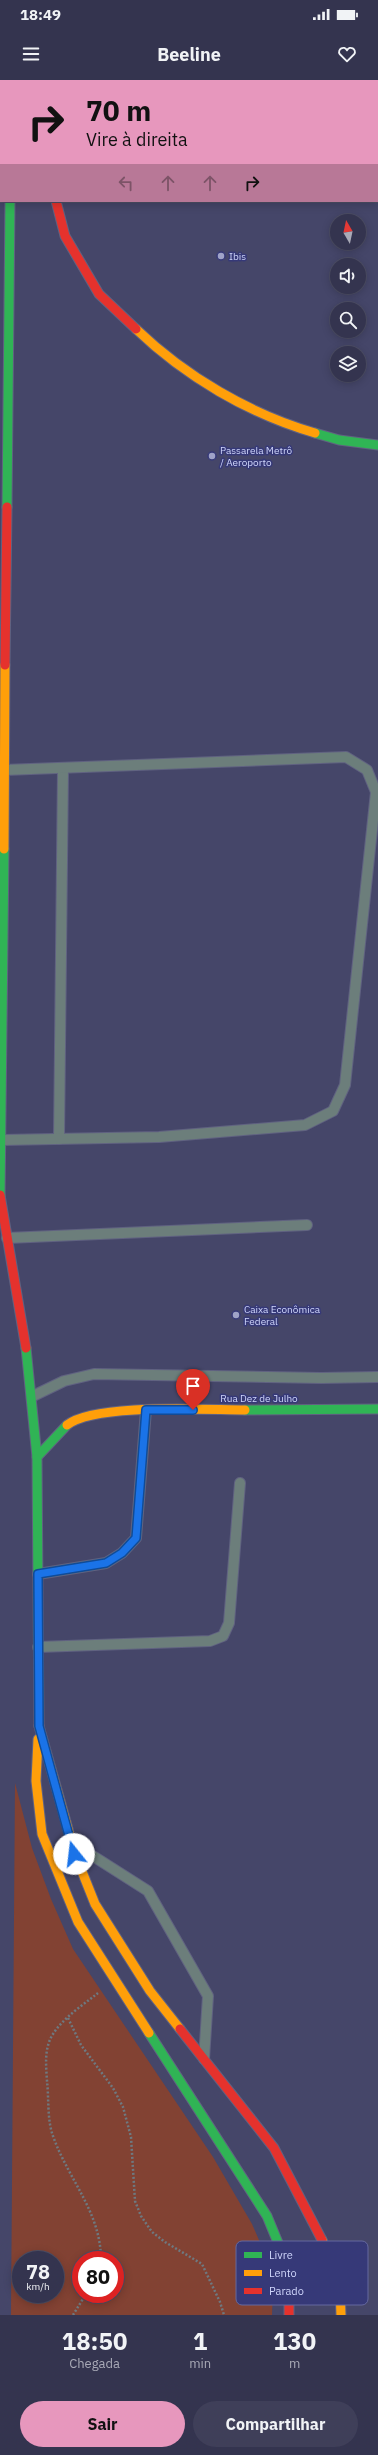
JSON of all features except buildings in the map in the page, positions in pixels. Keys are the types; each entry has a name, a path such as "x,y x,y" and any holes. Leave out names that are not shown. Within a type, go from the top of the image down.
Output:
{"main road":[{"path":"0,1200 2,1140 10,202"},
{"path":"56,202 65,236 99,294 157,349 219,391 268,416 332,438 378,445"},
{"path":"0,1195 33,1396 37,1457 38,1574 39,1726 36,1781 42,1834 78,1922 267,2216 277,2241"},
{"name":"Rua Dez de Julho","path":"37,1457 56,1434 74,1418 95,1413 146,1410 378,1409"},
{"path":"39,1726 71,1842 95,1904 150,1991 274,2148 323,2241"},
{"path":"341,2305 341,2315"}],"lane":[{"path":"2,1140 158,1137 305,1125 333,1111 345,1084 376,792 367,770 346,757 63,770 4,770"},
{"path":"59,1139 63,770"},
{"path":"7,1238 307,1225"},
{"path":"33,1396 64,1381 94,1374 321,1378 378,1377"},
{"path":"38,1574 106,1563 122,1553 136,1538 146,1410"},
{"path":"38,1647 210,1641 223,1636 229,1623 240,1483"},
{"path":"71,1842 148,1891 208,1996 204,2059"}],"path":[{"path":"100,2251 100,2242 90,2207 55,2140 51,2126 46,2054 53,2035 68,2018 101,1990"},
{"path":"68,2018 81,2045 113,2088 123,2107 131,2137 134,2160 132,2186 140,2216 152,2232 164,2242 202,2264 220,2302 224,2315"},
{"path":"73,2315 80,2303"}],"shaded area":[{"path":"15,1783 32,1848 51,1899 73,1949 213,2157 252,2224 259,2241 236,2241 236,2305 272,2305 272,2315 11,2315"}],"traffic: fast":[{"path":"7,507 10,202"},
{"path":"315,433 339,440 378,445"},
{"path":"0,1200 4,849"},
{"path":"26,1348 37,1457"},
{"path":"245,1410 378,1409"},
{"path":"39,1726 37,1457 67,1425"},
{"path":"149,2033 267,2216 277,2241"}],"traffic: slow":[{"path":"136,329 175,362 219,392 266,415 315,433"},
{"path":"4,849 5,665"},
{"path":"67,1425 81,1418 101,1413 152,1409 245,1410"},
{"path":"39,1726 75,1854 95,1904 150,1991 180,2029"},
{"path":"38,1739 36,1781 42,1834 78,1922 149,2033"},
{"path":"341,2305 341,2315"}],"traffic: jam":[{"path":"56,202 65,236 99,294 136,329"},
{"path":"5,665 7,507"},
{"path":"0,1195 26,1348"},
{"path":"180,2029 274,2148 322,2240"},
{"path":"289,2305 289,2315"}],"place":[{"name":"Ibis","path":"221,256"},
{"name":"Passarela Metrô / Aeroporto","path":"212,456"},
{"name":"Caixa Econômica Federal","path":"236,1315"}],"route":[{"path":"74,1854 51,1775 39,1726 38,1574 106,1563 122,1553 136,1538 146,1410 193,1410"}]}
